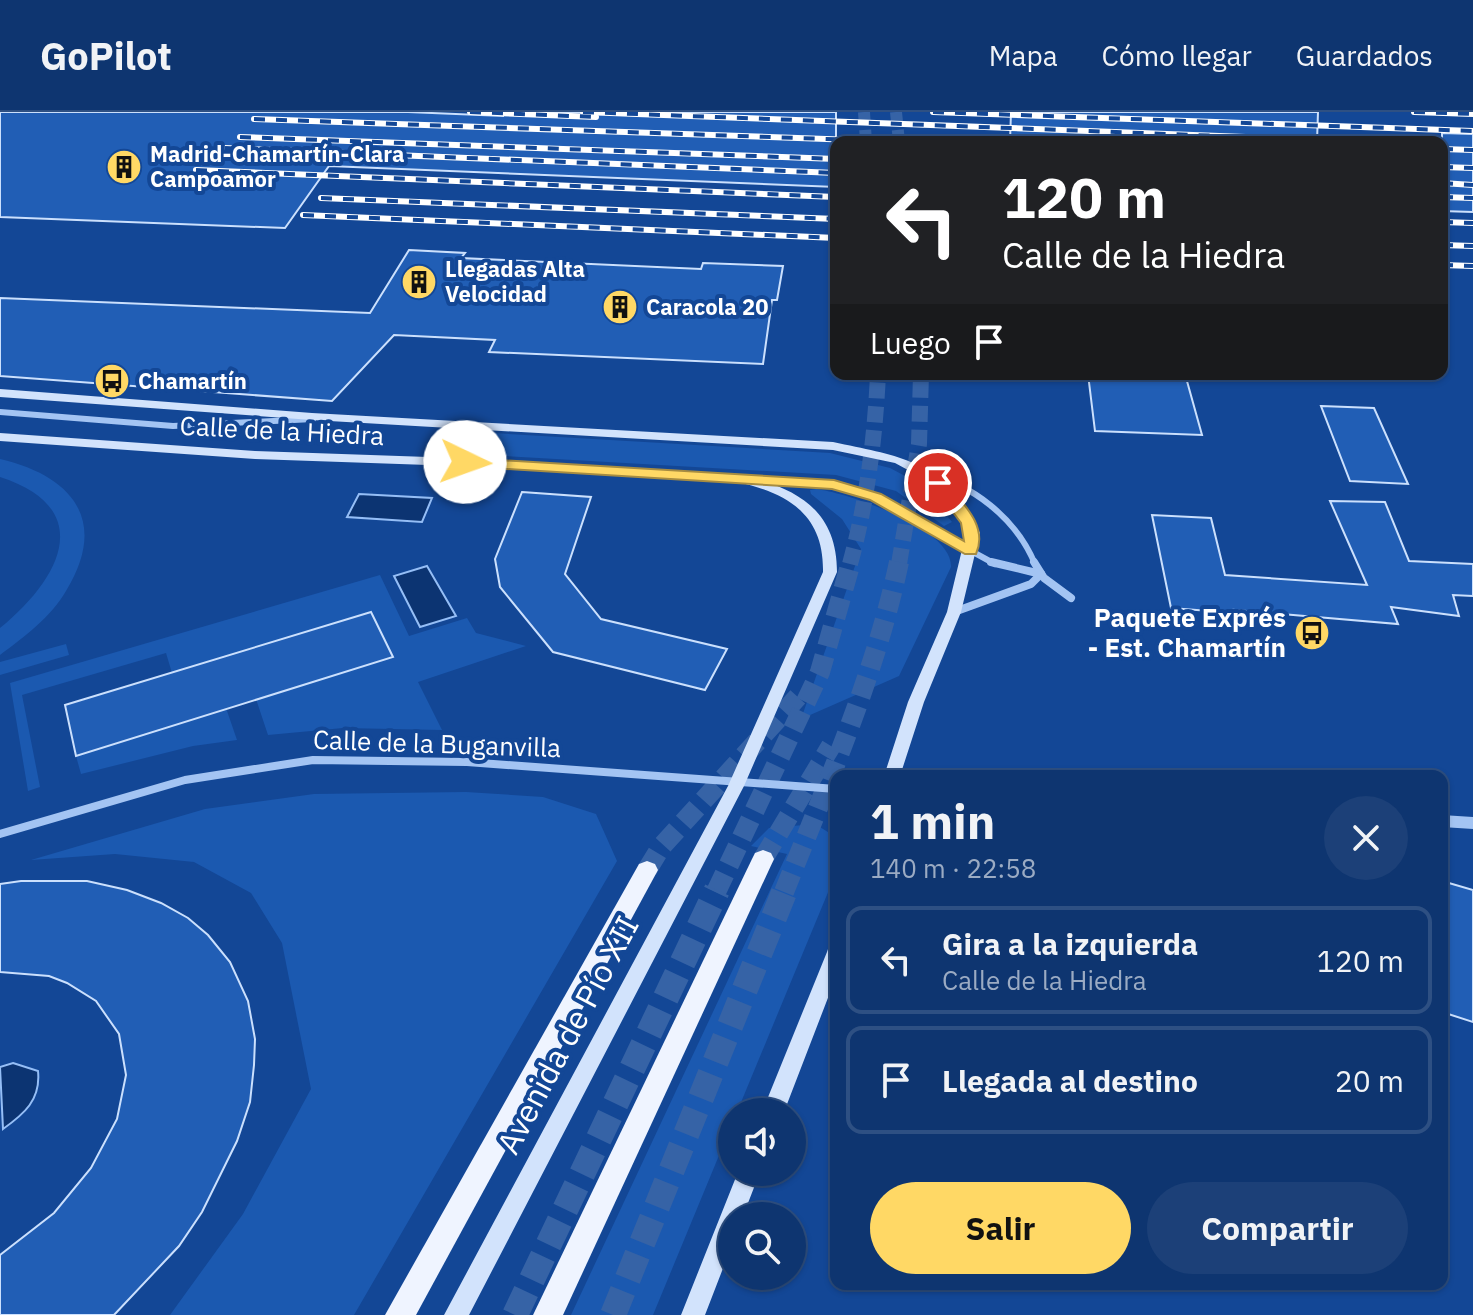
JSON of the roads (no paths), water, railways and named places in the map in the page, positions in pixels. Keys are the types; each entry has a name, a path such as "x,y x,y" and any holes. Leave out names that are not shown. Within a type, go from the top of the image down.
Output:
{"main road":[{"name":"Calle de la Hiedra","path":"0,393 313,419 418,421 833,446 899,460 938,483 963,512 973,533 954,612"},
{"name":"Calle de la Hiedra","path":"0,437 753,481 774,488 806,509 822,526 832,554 830,572 736,786"},
{"path":"894,770 916,702 954,612"},
{"name":"Avenida de Pío XII","path":"456,1315 736,786"},
{"path":"548,1315 763,859"},
{"path":"400,1315 647,870"},
{"path":"779,1098 830,967"},
{"path":"693,1315 718,1252"}],"street":[{"name":"Calle de la Hiedra","path":"0,412 173,426 313,419"},
{"name":"Calle de la Hiedra","path":"924,473 955,480 973,490 1009,525 1031,554 1041,574 1071,598"},
{"name":"Calle de la Hiedra","path":"753,481 815,482 851,487 1013,571 1041,574"},
{"path":"954,612 1031,584 1041,574"},
{"name":"Calle de la Buganvilla","path":"0,834 134,791 190,778 300,761 475,761 736,786 830,789"},
{"path":"1448,821 1473,823"}],"tunnel":[{"path":"864,112 866,136"},
{"path":"896,112 898,136"},
{"path":"850,564 869,470 878,380"},
{"path":"899,564 919,444 921,380"},
{"path":"716,892 820,672 851,562"},
{"path":"833,770 877,646 899,562"},
{"path":"647,870 661,847 804,690"},
{"path":"763,859 831,746"},
{"path":"784,892 830,777"},
{"path":"515,1315 717,890"},
{"path":"613,1315 785,890"}],"railway":[{"path":"470,112 596,117"},
{"path":"583,112 1221,136"},
{"path":"933,112 1473,131"},
{"path":"1414,112 1473,114"},
{"path":"254,119 830,139"},
{"path":"240,137 830,159"},
{"path":"225,148 830,173"},
{"path":"1448,149 1473,150"},
{"path":"1448,167 1473,168"},
{"path":"196,170 830,197"},
{"path":"1448,183 1473,185"},
{"path":"1448,197 1473,198"},
{"path":"321,198 830,219"},
{"path":"303,215 830,238"},
{"path":"1448,222 1473,223"},
{"path":"1448,245 1473,246"},
{"path":"1448,265 1473,266"}],"place":[{"name":"Madrid-Chamartín-Clara Campoamor","path":"124,167"},
{"name":"Llegadas Alta Velocidad","path":"419,282"},
{"name":"Caracola 20","path":"620,307"},
{"name":"Chamartín","path":"112,381"},
{"name":"Paquete Exprés - Est. Chamartín","path":"1312,633"}]}
